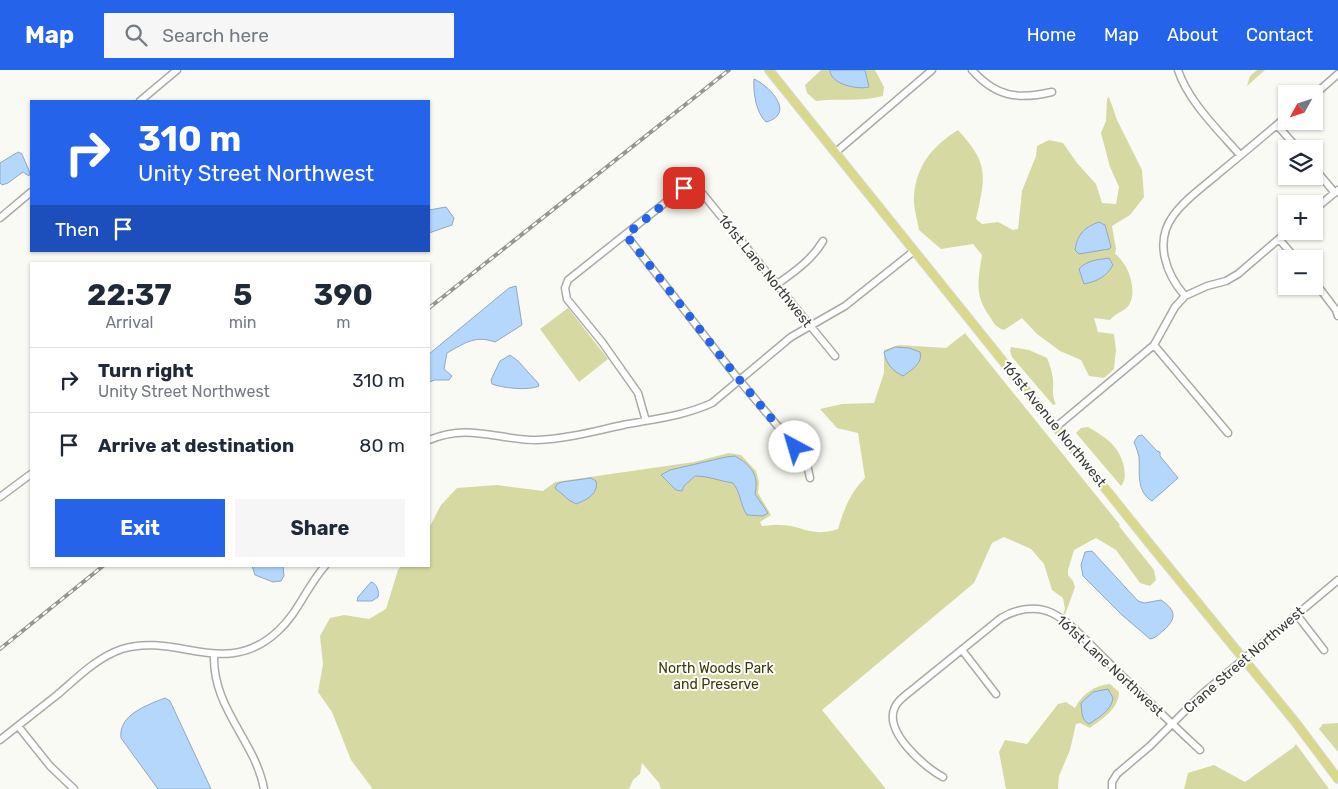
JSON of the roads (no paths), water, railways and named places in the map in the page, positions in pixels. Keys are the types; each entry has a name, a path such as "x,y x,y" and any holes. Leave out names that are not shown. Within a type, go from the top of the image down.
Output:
{"main road":[{"name":"161st Avenue Northwest","path":"770,70 1244,658 1338,779"}],"street":[{"path":"141,100 177,70"},
{"path":"836,152 932,70"},
{"path":"972,70 985,84 1000,92 1016,97 1052,92"},
{"path":"1178,70 1182,82 1240,156"},
{"path":"1323,86 1338,74"},
{"path":"1185,296 1176,286 1166,266 1163,254 1164,237 1168,224 1174,214 1189,198 1277,125 1290,140"},
{"path":"1323,177 1336,191 1323,202"},
{"name":"161st Lane Northwest","path":"626,235 676,194 689,186 694,187 702,193 835,356"},
{"path":"0,218 30,193"},
{"path":"646,421 638,393 602,342 567,298 565,288 568,280 626,235 739,380 806,460 810,478"},
{"path":"1056,427 1154,345 1175,307 1185,296 1207,286 1226,281 1238,274 1278,240"},
{"path":"1280,240 1288,250"},
{"path":"776,285 810,259 817,252 823,241"},
{"path":"430,440 442,434 460,432 483,433 508,438 546,439 565,437 678,414 712,403 791,337 845,306 914,251"},
{"path":"1323,293 1336,310 1338,316"},
{"path":"1154,345 1228,432"},
{"path":"0,497 30,475"},
{"path":"0,740 97,662 120,650 136,646 153,646 214,654 244,652 256,647 273,636 290,618 324,567"},
{"name":"Crane Street Northwest","path":"1112,787 1117,774 1150,746 1201,695 1338,580"},
{"name":"161st Lane Northwest","path":"943,777 924,766 904,742 895,728 893,714 895,707 899,701 1002,618 1011,613 1028,609 1052,613 1069,624 1200,750"},
{"path":"1297,615 1324,650"},
{"path":"962,650 996,694"},
{"path":"214,654 215,676 219,692 257,768 264,789"},
{"path":"18,726 50,766 74,789"}],"water":[{"path":"830,70 865,70 869,87 858,88 845,85 834,79"},
{"path":"754,79 773,94 780,107 779,113 775,118 766,122 756,102"},
{"path":"18,152 22,154 30,173 29,176 23,172 2,185 0,183 0,163"},
{"path":"446,207 454,218 452,225 430,233 430,210"},
{"path":"1099,222 1105,225 1111,247 1109,249 1079,254 1075,250 1080,235 1090,226"},
{"path":"1109,258 1113,265 1107,273 1097,280 1084,284 1079,269 1089,262"},
{"path":"516,286 522,325 495,342 482,339 470,341 447,353 444,369 452,376 449,380 430,382 430,353 509,288"},
{"path":"895,347 909,348 920,352 918,363 903,376 890,367 886,360 884,352"},
{"path":"510,355 518,361 539,386 535,388 516,388 492,384 491,380 500,361"},
{"path":"1142,435 1160,452 1160,456 1178,478 1152,501 1143,492 1140,482 1139,457 1134,442 1138,436"},
{"path":"735,456 750,467 755,476 755,494 768,513 763,516 747,515 733,483 695,476 684,486 682,491 676,490 661,475 670,470"},
{"path":"591,478 596,481 596,489 588,498 576,504 555,488 557,484 562,482"},
{"path":"1092,551 1138,601 1144,603 1161,600 1170,607 1173,618 1168,626 1157,636 1150,639 1122,615 1083,576 1081,565 1085,552"},
{"path":"252,567 283,567 284,576 281,581 273,582 255,575"},
{"path":"371,582 377,588 378,597 372,601 357,601 358,597"},
{"path":"1108,689 1113,698 1110,707 1089,724 1083,718 1081,703 1093,692"},
{"path":"165,698 170,701 211,789 158,789 121,738 121,730 129,717 142,708"}],"railway":[{"path":"430,307 729,70"},
{"path":"0,649 102,567"}],"park label":[{"name":"North Woods Park and Preserve","path":"716,676"}]}
